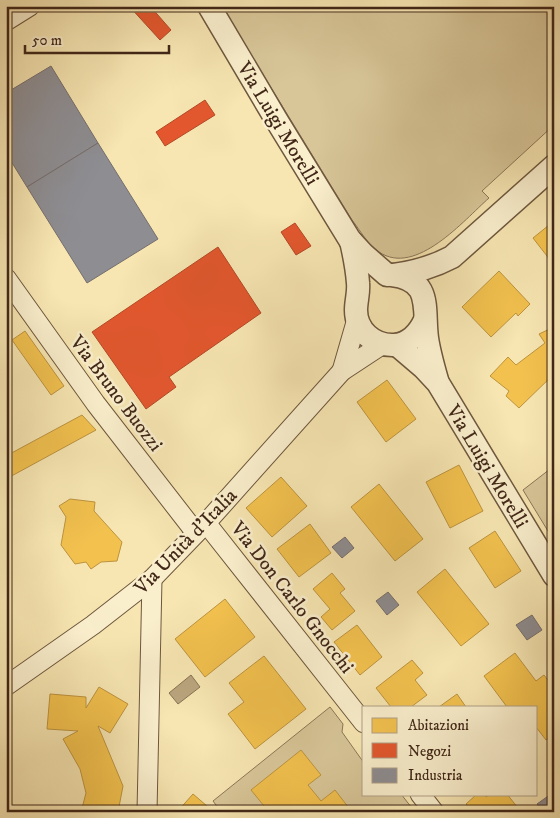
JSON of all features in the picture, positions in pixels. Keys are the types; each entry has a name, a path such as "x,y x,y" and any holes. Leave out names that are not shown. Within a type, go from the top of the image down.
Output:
{"street":[{"path":"6,21 30,6"},
{"name":"Via Luigi Morelli","path":"209,6 277,122 350,240 363,254 391,275 404,278 420,290 425,299 431,359 438,383"},
{"path":"359,296 374,279 419,271 436,266 452,257 554,166"},
{"name":"Via Luigi Morelli","path":"350,240 358,279 357,320 362,330 370,338 390,344 424,368 438,383 554,575"},
{"path":"390,344 406,342 421,329 433,291 452,257"},
{"name":"Via Bruno Buozzi","path":"6,278 96,404 201,528"},
{"name":"Via Unità d'Italia","path":"342,371 357,320"},
{"name":"Via Unità d'Italia","path":"6,686 93,626 152,578 201,528 342,371 390,344"},
{"name":"Via Don Carlo Gnocchi","path":"201,528 362,721"},
{"path":"146,812 152,578"},
{"path":"422,796 434,812"}],"shaded area":[{"path":"221,6 554,6 554,125 482,191 489,198 453,231 423,252 408,257 393,258 375,249 352,220"},
{"path":"554,466 554,541 523,490"},
{"path":"191,675 200,687 178,704 169,693"},
{"path":"330,707 343,724 342,732 362,760 362,796 403,796 415,812 221,812 213,801"}],"building: Abitazioni":[{"path":"554,221 554,265 533,238"},
{"path":"499,271 530,304 518,316 516,313 491,337 462,307"},
{"path":"554,327 554,374 519,408 506,396 509,391 490,376 508,357 516,365 545,343 539,334"},
{"path":"25,331 64,386 51,395 12,340"},
{"path":"387,380 416,419 386,442 357,402"},
{"path":"82,415 96,430 6,479 6,456"},
{"path":"554,419 554,444 550,438"},
{"path":"459,465 483,511 450,528 426,482"},
{"path":"281,477 307,506 272,537 246,508"},
{"path":"379,484 423,539 395,561 351,507"},
{"path":"70,499 95,502 94,511 122,542 117,561 101,562 91,569 86,562 75,564 61,545 66,517 59,506"},
{"path":"310,524 331,553 299,577 277,549"},
{"path":"495,531 521,571 495,588 469,548"},
{"path":"445,569 489,624 461,646 417,592"},
{"path":"332,573 345,589 340,593 355,611 332,630 321,617 330,609 313,589"},
{"path":"225,599 255,637 205,677 175,639"},
{"path":"357,625 382,657 360,675 334,642"},
{"path":"515,653 536,681 544,675 554,688 554,735 546,740 538,730 538,706 506,706 484,676"},
{"path":"264,656 306,709 255,749 228,714 244,702 229,683"},
{"path":"412,660 423,673 415,680 427,695 412,706 390,706 376,688"},
{"path":"99,687 128,704 110,733 98,726 123,786 118,812 81,812 86,793 80,769 63,739 78,731 47,729 50,694 86,697 86,708"},
{"path":"457,694 465,706 440,706"},
{"path":"301,750 321,775 308,785 321,801 335,790 352,812 280,812 276,807 269,812 251,790"},
{"path":"193,794 214,812 177,812"},
{"path":"475,796 509,796 521,812 472,812 466,804"}],"building: Negozi":[{"path":"129,6 150,6 171,30 160,40"},
{"path":"205,100 215,115 165,146 156,132"},
{"path":"295,223 311,246 296,255 281,232"},
{"path":"218,247 261,313 169,377 176,387 146,409 92,332"}],"building: Industria":[{"path":"51,66 98,143 27,187 6,153 6,93"},
{"path":"98,143 158,239 87,283 27,187"},
{"path":"345,537 354,548 342,558 332,547"},
{"path":"388,592 399,605 387,615 376,601"},
{"path":"532,615 542,630 527,640 516,625"},
{"path":"551,794 554,799 554,812 542,812 537,804"}]}
